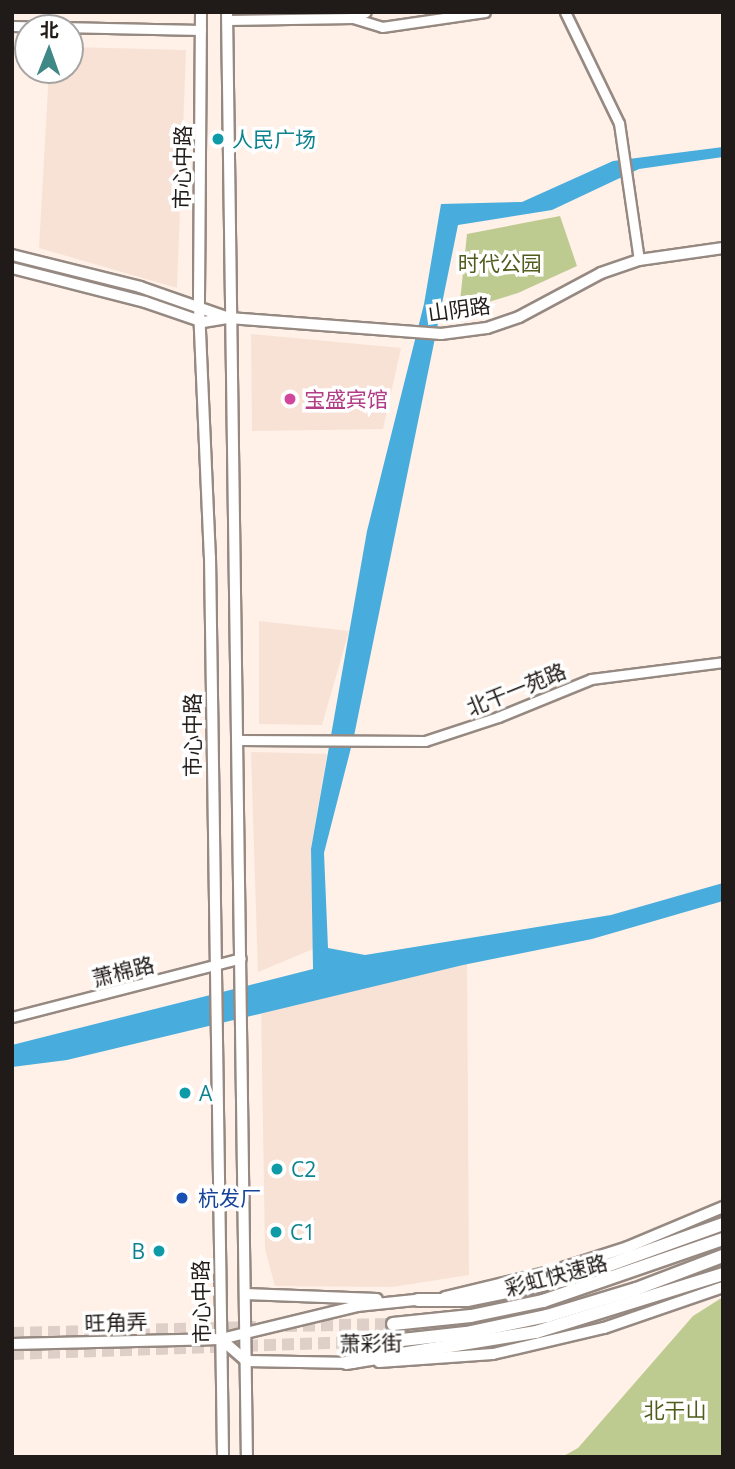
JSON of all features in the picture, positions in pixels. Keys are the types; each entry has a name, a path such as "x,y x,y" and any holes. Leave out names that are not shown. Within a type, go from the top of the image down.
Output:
{"highway":[{"path":"418,1300 467,1300 532,1288 645,1254 723,1223"},
{"name":"彩虹快速路","path":"393,1324 471,1316 543,1301 720,1240"},
{"name":"彩虹快速路","path":"393,1341 466,1333 547,1316 723,1256"},
{"path":"346,1363 487,1343 564,1325 723,1274"}],"main road":[{"name":"市心中路","path":"201,12 199,308 210,557 212,967 223,1457"},
{"name":"市心中路","path":"227,16 229,318 242,982 247,1457"},
{"name":"山阴路","path":"12,268 145,302 200,321 229,318 441,334 487,328 519,317 601,273 639,260 723,248"},
{"name":"山阴路","path":"12,255 229,318"},
{"name":"萧彩街","path":"221,1339 358,1306 418,1300 550,1272 628,1247 723,1207"},
{"name":"萧彩街","path":"246,1361 346,1363 493,1354 604,1328 723,1287"},
{"name":"萧彩街","path":"245,1294 418,1300"},
{"name":"旺角弄","path":"12,1344 221,1339"},
{"path":"221,1339 246,1361"}],"street":[{"path":"353,18 366,12"},
{"path":"227,16 353,18 382,27 485,12"},
{"path":"565,12 619,123 639,260"},
{"path":"12,26 201,30"},
{"name":"北干一苑路","path":"237,740 365,743 425,741 498,718 558,689 591,679 723,662"},
{"name":"萧棉路","path":"12,1017 241,958"}],"shaded area":[{"path":"84,47 186,50 177,288 39,248 48,84 84,84"},
{"path":"251,334 401,348 383,429 252,431"},
{"path":"259,621 349,631 322,725 259,724"},
{"path":"251,752 327,754 311,849 313,949 258,972"},
{"path":"467,958 469,1275 392,1287 275,1286 265,1249 261,1005"}],"green space":[{"name":"时代公园","path":"560,216 577,266 518,293 459,311 467,234"},
{"name":"北干山","path":"723,1297 723,1457 562,1457 578,1448 693,1316"}],"water":[{"path":"723,147 723,157 639,169 552,210 458,225 354,736 324,853 328,948 365,955 611,915 723,883 723,901 592,939 463,965 67,1060 12,1067 12,1045 313,969 311,849 367,531 424,304 441,204 522,202 613,161"}],"tunnel":[{"path":"285,1326 393,1324"},
{"path":"12,1333 256,1327"},
{"path":"12,1354 393,1341"}],"place":[{"name":"人民广场","path":"218,139"},
{"name":"宝盛宾馆","path":"290,399"},
{"name":"A","path":"185,1093"},
{"name":"C2","path":"277,1169"},
{"name":"杭发厂","path":"182,1198"},
{"name":"C1","path":"276,1232"},
{"name":"B","path":"159,1251"}]}
